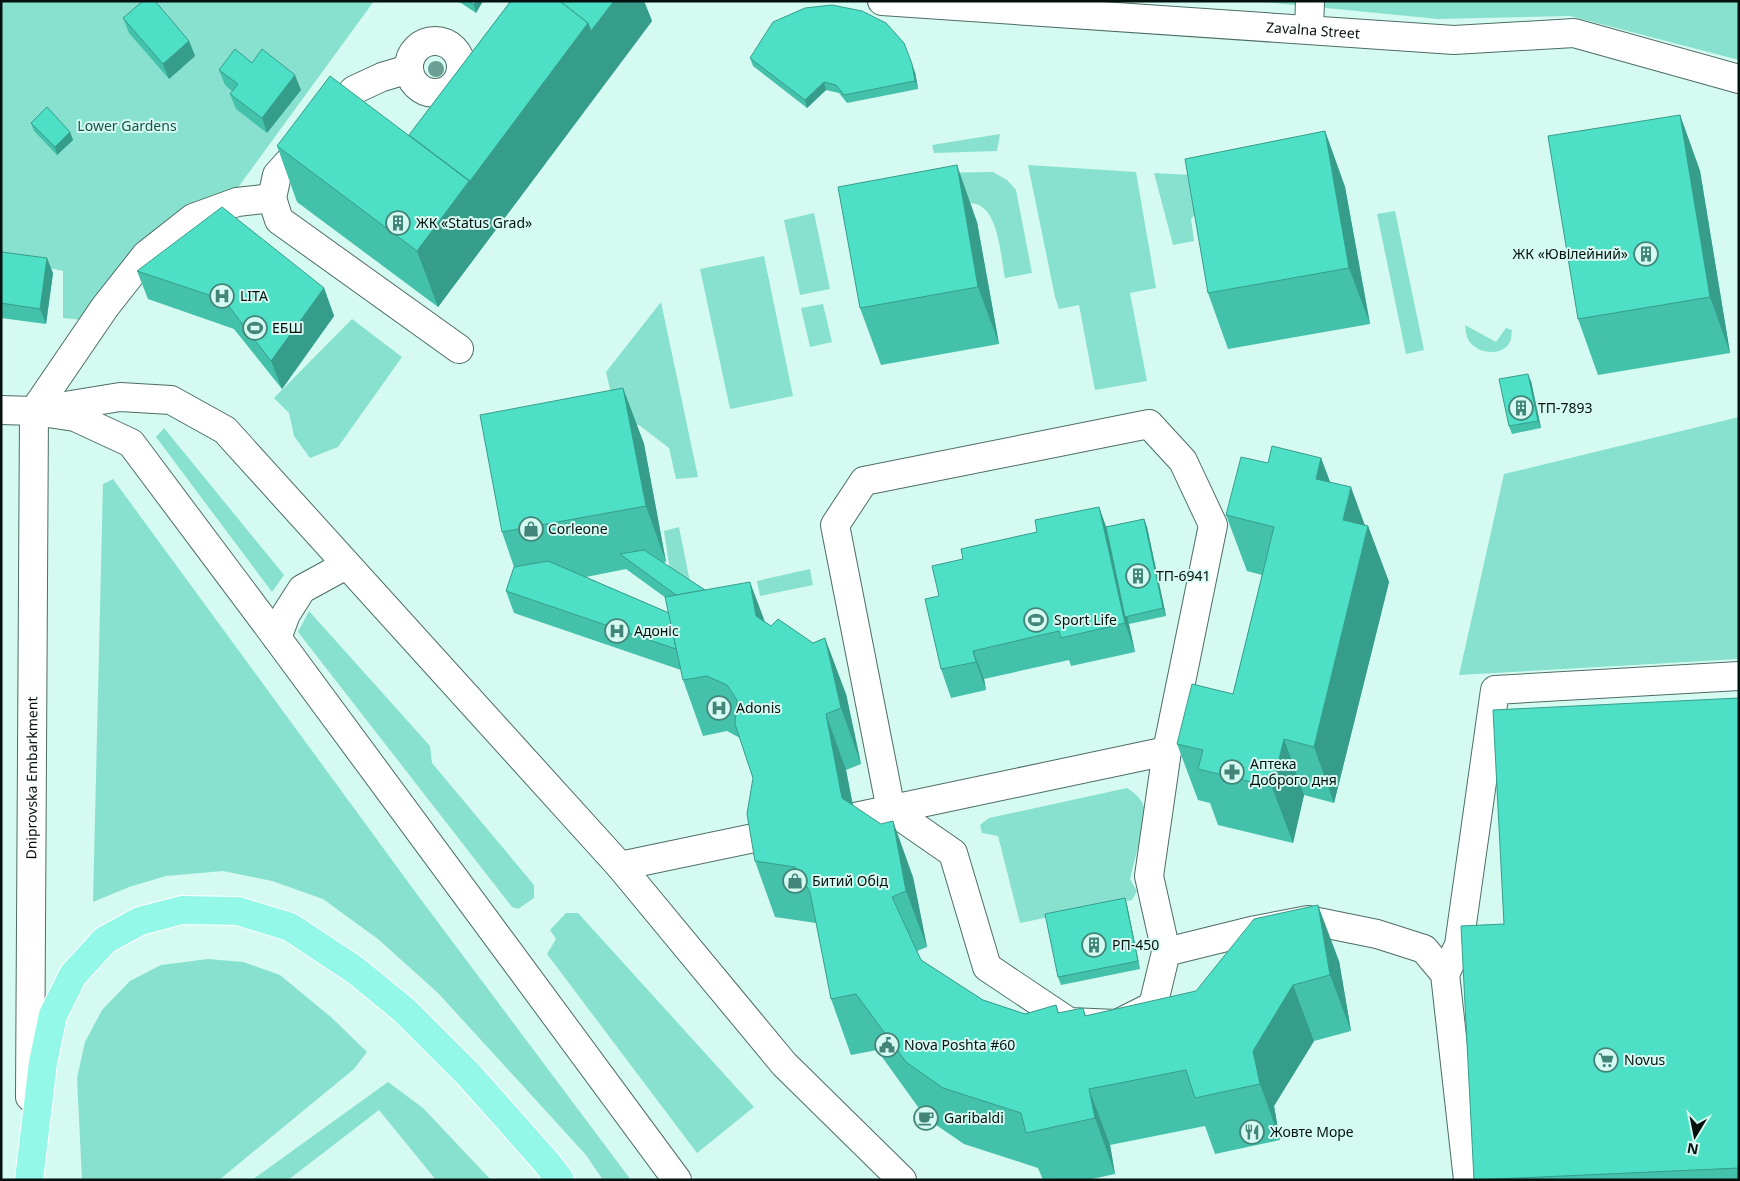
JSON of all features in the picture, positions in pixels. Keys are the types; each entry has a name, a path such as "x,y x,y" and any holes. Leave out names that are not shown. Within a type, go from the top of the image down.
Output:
{"main road":[{"path":"29,1176 43,1063 53,1015 72,975 105,940 140,921 182,910 238,911 290,927 355,970 404,1010 469,1075 560,1180"}],"street":[{"name":"Zavalna Street","path":"882,1 1454,40 1574,33 1739,79"},
{"path":"1309,30 1310,1"},
{"path":"409,69 382,77 354,90 277,175 272,198 279,220 460,350"},
{"path":"34,411 105,306 146,255 193,218 237,202 272,198"},
{"path":"34,411 120,397 171,400 225,430 620,866 784,1064 902,1180"},
{"path":"1,410 34,411 74,417 131,443 278,638 678,1180"},
{"name":"Dniprovska Embarkment","path":"29,1176 34,411"},
{"path":"1149,424 1184,460 1214,525 1167,751 1149,876 1166,952 1153,1006 1117,1024 1069,1022 987,967 953,853 891,810 835,525 864,481 1149,424"},
{"path":"278,638 286,614 302,589 346,564"},
{"path":"1468,1180 1445,974 1459,945 1494,690 1739,676"},
{"path":"855,817 1167,751"},
{"path":"620,866 774,834"},
{"path":"1166,952 1251,931 1308,920 1377,934 1424,949 1445,974"}],"green space":[{"name":"Lower Gardens","path":"1,1 374,1 218,215 152,264 103,322 63,318 63,271 1,257"},
{"path":"1256,1 1739,1 1739,60 1570,16 1438,19"},
{"path":"1000,134 997,151 934,153 932,145"},
{"path":"1028,165 1136,172 1156,288 1130,293 1147,381 1095,390 1079,305 1059,309 1055,297"},
{"path":"993,172 1007,180 1016,190 1032,273 1005,278 998,236 990,215 984,208 972,203 932,205 932,173"},
{"path":"1154,173 1232,177 1191,219 1194,241 1173,245"},
{"path":"1395,211 1424,350 1406,354 1377,214"},
{"path":"814,213 830,289 800,295 784,220"},
{"path":"764,256 793,396 730,409 700,269"},
{"path":"661,302 698,477 676,479 669,448 639,425 618,424 606,372"},
{"path":"823,304 832,342 810,347 801,308"},
{"path":"352,319 402,357 338,447 310,458 294,436 289,413 274,398"},
{"path":"1465,325 1496,342 1506,328 1512,330 1511,340 1501,350 1496,352 1484,351 1478,349 1469,341"},
{"path":"1739,417 1739,659 1459,675 1504,474"},
{"path":"164,428 284,575 272,592 156,437"},
{"path":"113,479 419,897 631,1180 603,1180 586,1155 438,993 378,939 323,899 272,881 223,871 166,876 129,887 93,902 103,484"},
{"path":"679,527 690,582 670,571 664,531"},
{"path":"810,569 813,585 760,596 757,581"},
{"path":"309,611 430,746 432,763 534,885 534,898 518,909 512,907 298,632"},
{"path":"1127,788 1141,800 1145,813 1130,879 1137,891 1132,900 1020,923 998,836 982,833 980,825 989,818"},
{"path":"566,913 578,913 754,1107 697,1153 547,954 556,939 550,930"},
{"path":"208,959 243,962 280,975 332,1018 367,1052 354,1069 219,1180 82,1180 77,1078 85,1042 102,1010 130,981 161,965"},
{"path":"388,1082 423,1108 491,1180 436,1180 379,1110 288,1180 252,1180"}],"building":[{"path":"143,1 155,1 189,41 163,64 123,18"},
{"path":"468,1 476,1 474,5"},
{"path":"511,1 560,1 588,23 470,181 409,135"},
{"path":"560,1 614,1 591,31 588,23"},
{"path":"832,5 862,11 886,23 904,43 912,64 915,81 844,95 836,85 824,82 805,100 750,58 773,22 805,8"},
{"path":"235,49 252,63 262,49 295,75 262,118 230,94 238,84 219,70"},
{"path":"330,76 469,181 417,251 277,146"},
{"path":"47,107 70,132 55,147 31,123"},
{"name":"ЖК «Ювілейний»","path":"1680,115 1710,297 1578,319 1548,136"},
{"path":"1325,131 1349,268 1208,293 1185,159"},
{"path":"957,165 978,287 860,308 838,187"},
{"path":"222,207 324,288 271,361 224,300 137,271"},
{"path":"1,252 47,258 40,309 1,303"},
{"name":"ТП-7893","path":"1528,374 1538,421 1509,426 1499,379"},
{"path":"623,388 646,506 502,532 480,415"},
{"path":"1272,446 1321,458 1316,479 1351,487 1343,520 1368,526 1314,747 1284,739 1272,787 1198,769 1203,750 1177,744 1192,684 1233,694 1274,527 1226,515 1241,457 1268,463"},
{"path":"1099,507 1125,623 1061,638 1059,631 973,651 976,662 941,669 925,599 939,596 932,566 963,559 961,549 1037,532 1035,520"},
{"name":"ТП-6941","path":"1144,519 1163,608 1125,617 1106,527"},
{"path":"644,550 705,590 676,595 620,554"},
{"path":"548,561 669,613 676,649 506,591 514,567"},
{"path":"750,582 756,616 771,626 778,619 813,643 825,638 841,708 826,714 842,798 881,824 893,821 906,891 892,897 921,960 983,1000 1025,1014 1056,1005 1058,1013 1083,1008 1085,1016 1196,991 1254,919 1318,905 1330,975 1293,985 1253,1051 1260,1084 1195,1098 1186,1070 1089,1089 1095,1118 1026,1133 1021,1113 943,1088 906,1062 856,994 831,999 810,892 795,867 755,861 747,814 753,778 735,724 737,700 727,685 707,676 683,680 665,597"},
{"name":"Novus","path":"1739,698 1739,1168 1474,1180 1461,926 1504,924 1493,710"},
{"name":"РП-450","path":"1125,898 1138,961 1058,977 1045,914"}],"place":[{"name":"ЖК «Status Grad»","path":"398,223"},
{"name":"ЖК «Ювілейний»","path":"1646,254"},
{"name":"LITA","path":"222,296"},
{"name":"ЕБШ","path":"255,328"},
{"name":"ТП-7893","path":"1521,408"},
{"name":"Corleone","path":"531,529"},
{"name":"ТП-6941","path":"1138,576"},
{"name":"Sport Life","path":"1036,620"},
{"name":"Адоніс","path":"617,631"},
{"name":"Adonis","path":"719,708"},
{"name":"Аптека Доброго дня","path":"1232,772"},
{"name":"Битий Обід","path":"795,881"},
{"name":"РП-450","path":"1094,945"},
{"name":"Nova Poshta #60","path":"887,1045"},
{"name":"Novus","path":"1606,1060"},
{"name":"Garibaldi","path":"926,1118"},
{"name":"Жовте Море","path":"1252,1132"}]}
